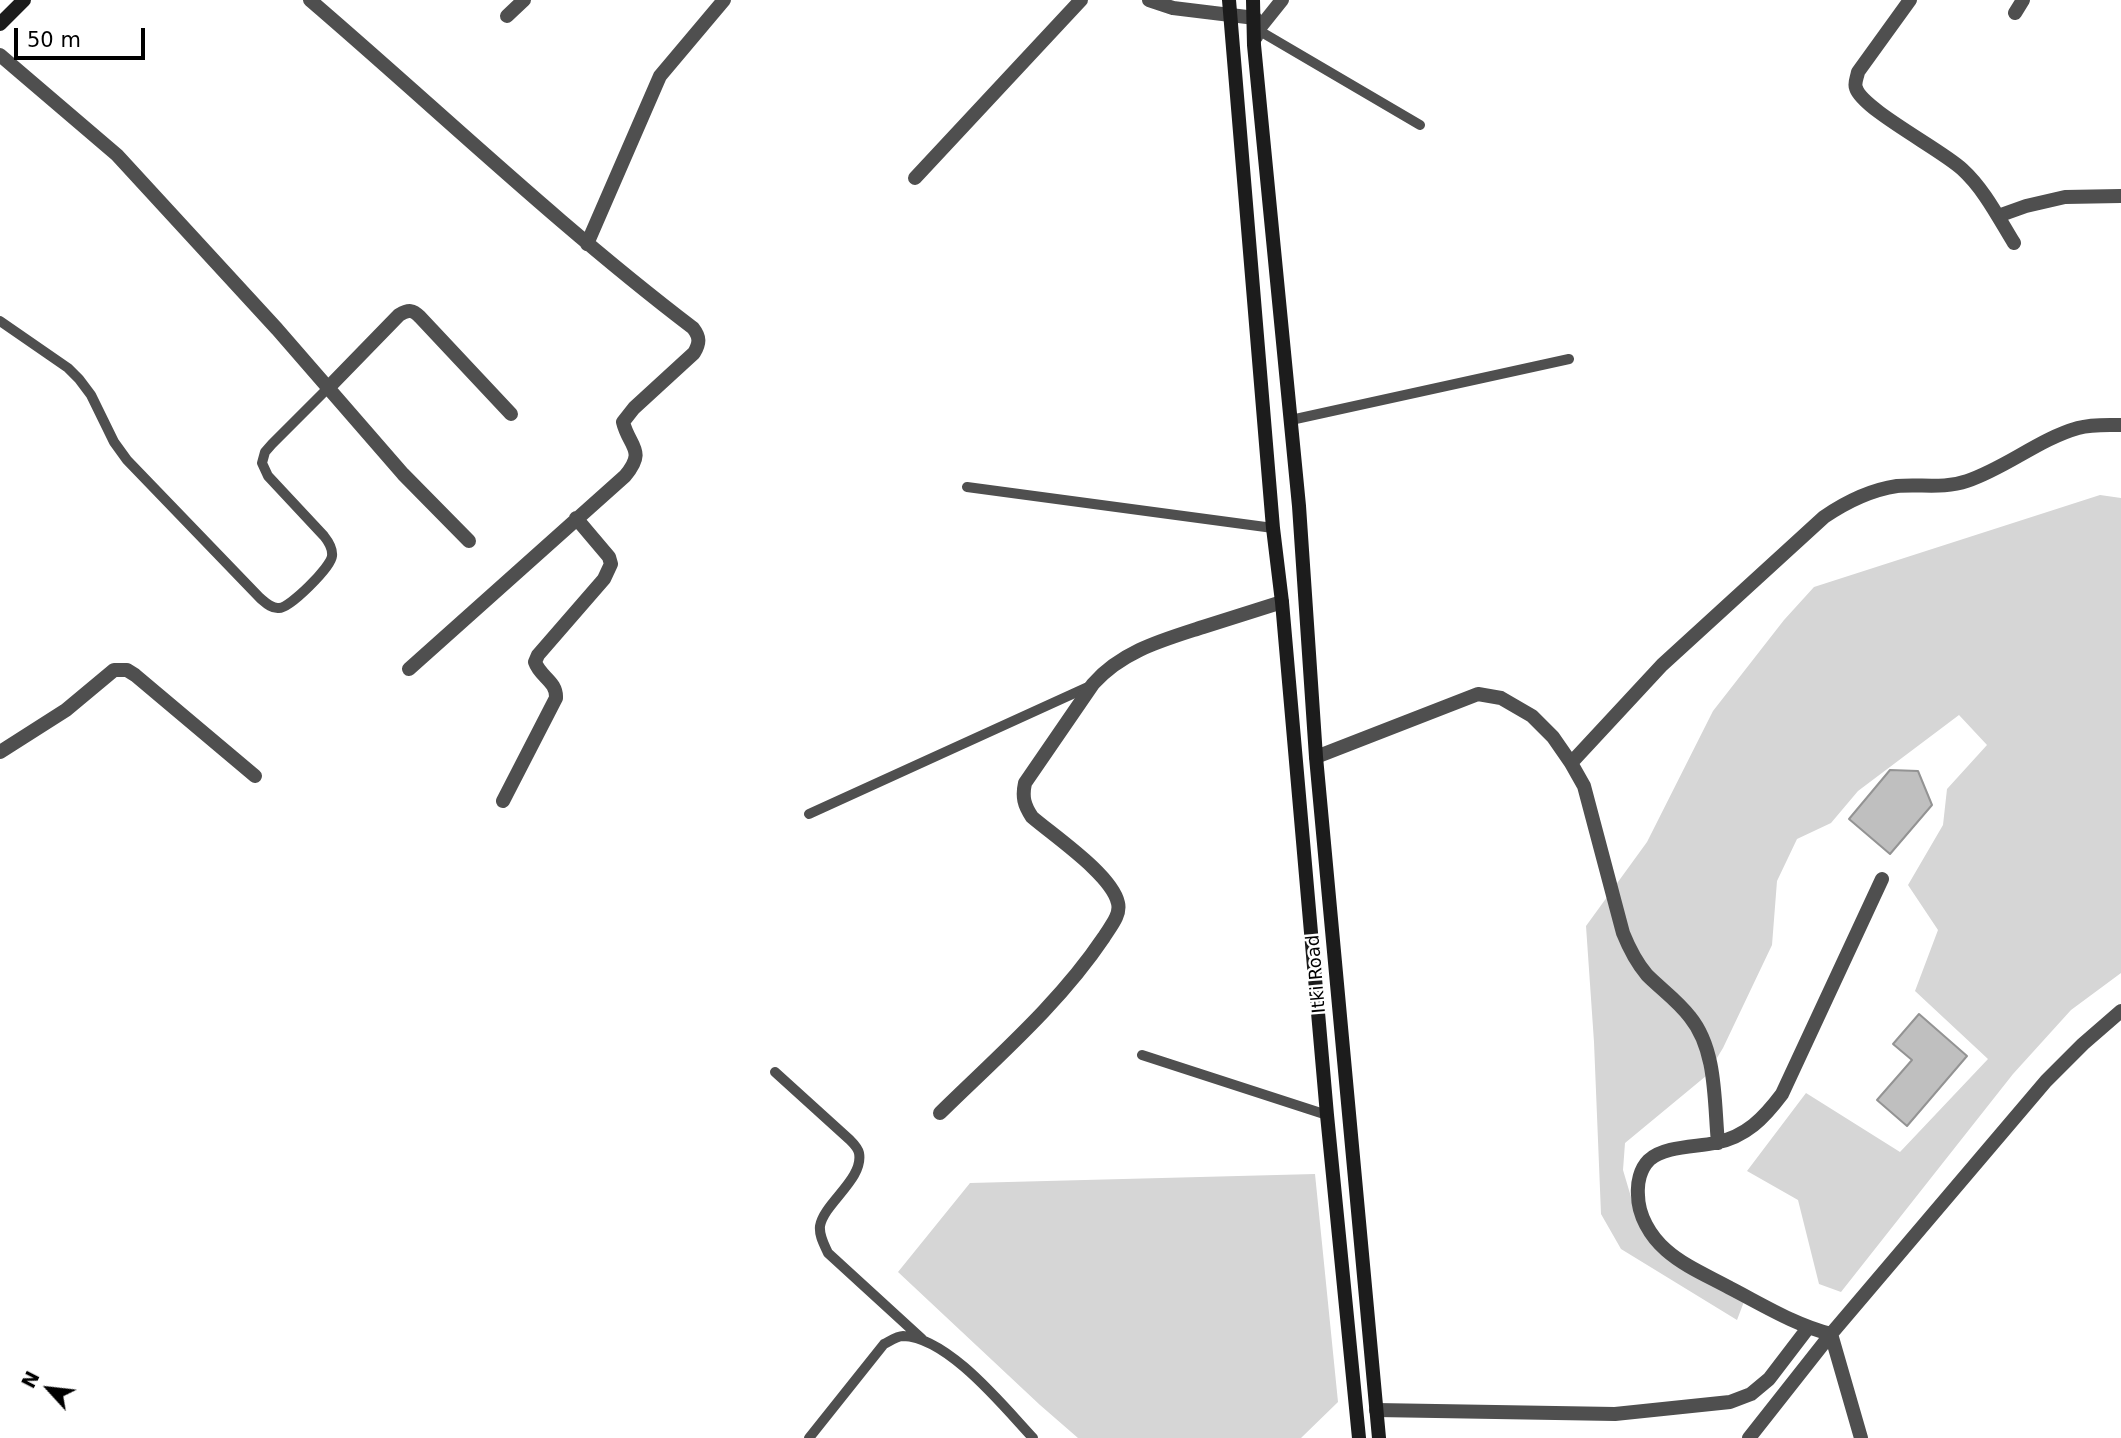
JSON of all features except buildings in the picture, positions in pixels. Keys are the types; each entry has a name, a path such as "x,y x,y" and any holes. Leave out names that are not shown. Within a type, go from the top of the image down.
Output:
{"main road":[{"path":"0,24 24,0"},
{"path":"1229,0 1273,528 1282,602 1327,1115 1362,1438"},
{"name":"Itki Road","path":"1253,0 1256,24 1254,45 1299,506 1316,757 1378,1433"}],"street":[{"path":"310,0 587,243 699,335 699,344 694,353 628,414 623,422 636,447 634,466 408,669"},
{"path":"507,16 524,0"},
{"path":"587,243 660,76 724,0"},
{"path":"915,178 1081,0"},
{"path":"1149,0 1173,8 1230,15 1256,24 1282,0"},
{"path":"1910,0 1858,72 1856,90 1886,118 1961,168 1986,197 2014,243"},
{"path":"2015,13 2023,0"},
{"path":"0,55 117,155 277,329 403,474 470,541"},
{"path":"1998,216 2057,198 2121,196"},
{"path":"328,388 399,315 407,310 414,311 511,415"},
{"path":"1571,763 1681,646 1824,517 1845,503 1898,486 1942,486 1965,482 2059,435 2080,428 2121,425"},
{"path":"503,802 556,698 556,690 538,670 535,662 538,655 604,579 611,564 609,556 576,519"},
{"path":"940,1113 1063,992 1083,968 1115,919 1119,905 1101,874 1032,817 1025,806 1025,783 1093,684 1105,671 1135,651 1161,640 1282,602"},
{"path":"0,752 66,710 114,670 121,669 135,675 255,776"},
{"path":"1316,757 1478,694 1501,698 1532,716 1553,737 1584,786 1623,933 1632,955 1646,974 1691,1017 1702,1037 1710,1060 1718,1143"},
{"path":"1831,1334 1808,1328 1686,1265 1665,1250 1647,1229 1638,1205 1637,1181 1649,1160 1668,1150 1718,1143 1747,1132 1767,1115 1782,1094 1882,879"},
{"path":"1749,1438 1831,1334 2046,1081 2083,1044 2121,1012"},
{"path":"1376,1410 1615,1414 1730,1402 1751,1394 1769,1379 1808,1328"},
{"path":"1831,1334 1861,1438"},
{"path":"1362,1438 1378,1433"}],"lane":[{"path":"1256,24 1420,125"},
{"path":"0,321 68,368 79,379 91,395 114,442 127,460 260,598 270,606 279,608 289,604 327,567 332,556 331,546 268,475 262,463 265,452 328,388"},
{"path":"1291,420 1569,359"},
{"path":"967,487 1273,528"},
{"path":"809,814 1093,684"},
{"path":"1142,1055 1327,1115"},
{"path":"775,1072 859,1151 859,1162 854,1175 820,1224 821,1239 828,1253 922,1339"},
{"path":"809,1438 884,1344 901,1335 922,1339 946,1351 1033,1438"}],"shaded area":[{"path":"2100,495 2121,498 2121,973 2071,1010 2013,1074 1841,1292 1819,1284 1798,1200 1747,1171 1806,1093 1900,1152 1988,1059 1915,991 1938,930 1908,885 1943,825 1947,789 1987,745 1959,715 1858,791 1831,823 1797,839 1777,881 1772,945 1723,1048 1706,1076 1625,1143 1623,1170 1639,1224 1745,1299 1737,1320 1621,1249 1601,1214 1586,926 1647,842 1713,711 1784,620 1814,587"},
{"path":"1315,1174 1338,1402 1301,1438 1078,1438 898,1272 970,1183"}]}
